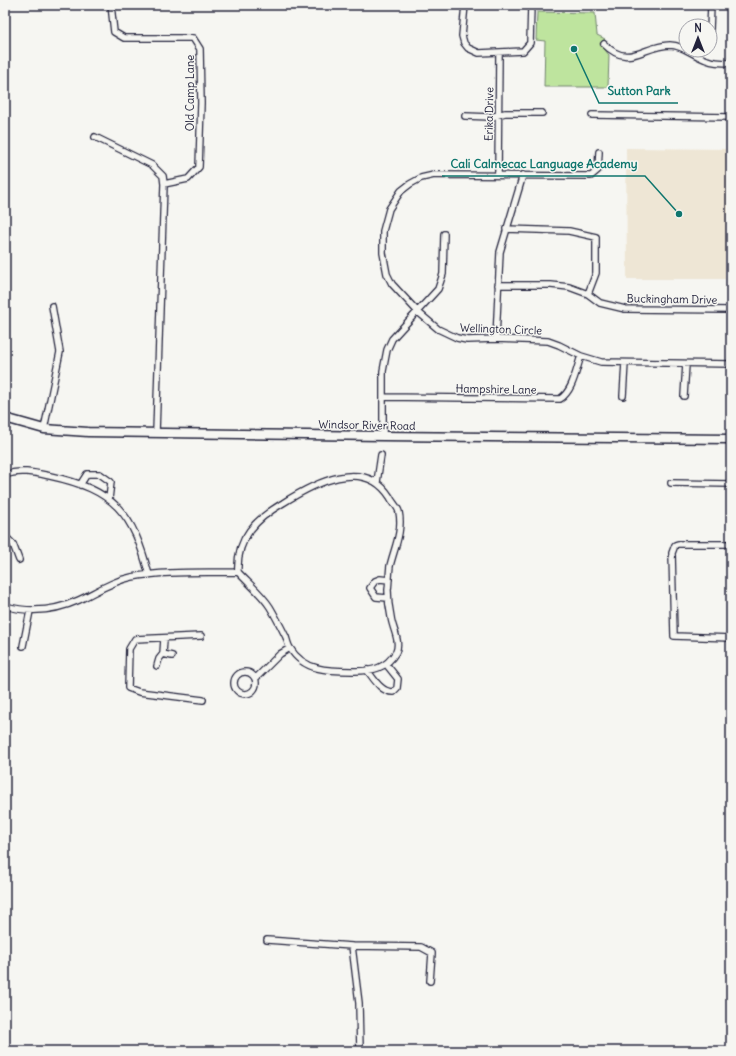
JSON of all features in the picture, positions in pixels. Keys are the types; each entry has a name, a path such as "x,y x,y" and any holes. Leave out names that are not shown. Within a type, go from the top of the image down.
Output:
{"main road":[{"name":"Windsor River Road","path":"5,418 44,429 156,433 731,439"}],"street":[{"name":"Old Camp Lane","path":"111,5 114,32 124,38 193,38 200,49 202,103 199,167 188,179 164,184"},
{"path":"465,5 463,20 464,43 473,51 499,53 523,51 530,43 531,5"},
{"path":"710,18 711,5"},
{"path":"604,44 612,52 620,55 635,55 662,46 672,45 678,47"},
{"name":"Erika Drive","path":"498,175 499,53"},
{"path":"701,58 708,61 731,63"},
{"path":"465,116 499,116 505,113 542,113"},
{"path":"592,115 731,117"},
{"path":"94,137 152,165 163,176 164,184 156,433"},
{"name":"Wellington Circle","path":"599,152 598,170 591,176 434,175 421,178 402,191 388,209 383,231 383,253 386,269 392,284 418,312 438,330 457,338 467,340 496,339 548,341 559,344 581,356 601,362 731,364"},
{"path":"496,339 500,252 523,175"},
{"path":"506,230 569,231 596,236 596,273 588,294"},
{"path":"383,436 383,371 387,350 392,339 438,289 443,274 444,234"},
{"name":"Buckingham Drive","path":"498,285 560,286 588,294 600,303 625,309 731,310"},
{"path":"44,429 60,352 52,306"},
{"name":"Hampshire Lane","path":"383,397 560,399 566,395 569,390 581,356"},
{"path":"622,396 625,363"},
{"path":"684,396 686,364"},
{"path":"377,482 381,455"},
{"path":"5,475 24,472 36,473 80,485 109,499 119,508 134,529 141,544 149,575"},
{"path":"80,485 87,474 100,474 111,482 109,499"},
{"path":"342,476 356,476 377,482 387,492 399,512 396,548 390,566 388,598 391,619 397,639 396,651 386,664 378,669 325,671 305,664 290,648 270,606 238,572 237,560 242,542 262,515 309,486 342,476"},
{"path":"671,483 731,484"},
{"path":"5,536 13,544 20,560"},
{"path":"731,544 682,543 675,545 672,553 674,636 731,638"},
{"path":"6,608 30,611 65,605 103,587 130,577 167,572 238,572"},
{"path":"388,598 376,597 370,588 375,581 389,580"},
{"path":"23,646 30,611"},
{"path":"201,636 164,639 135,639 130,649 128,688 139,692 203,700"},
{"path":"157,666 159,659 163,654 164,639"},
{"path":"256,678 251,673 241,672 234,680 235,687 240,693 252,692 256,686 256,678 280,654 290,648"},
{"path":"163,654 172,656"},
{"path":"367,670 381,687 388,692 393,692 397,688 398,679 386,664"},
{"path":"267,940 352,946 421,947 432,953 430,981"},
{"path":"352,946 359,1004 360,1051"}],"shaded area":[{"path":"626,148 731,149 731,279 627,279"}],"green space":[{"path":"537,12 595,13 597,35 605,39 600,43 609,55 608,87 544,87 545,41 536,40"}],"place":[{"name":"Sutton Park","path":"574,49"},
{"name":"Cali Calmecac Language Academy","path":"679,214"}]}
